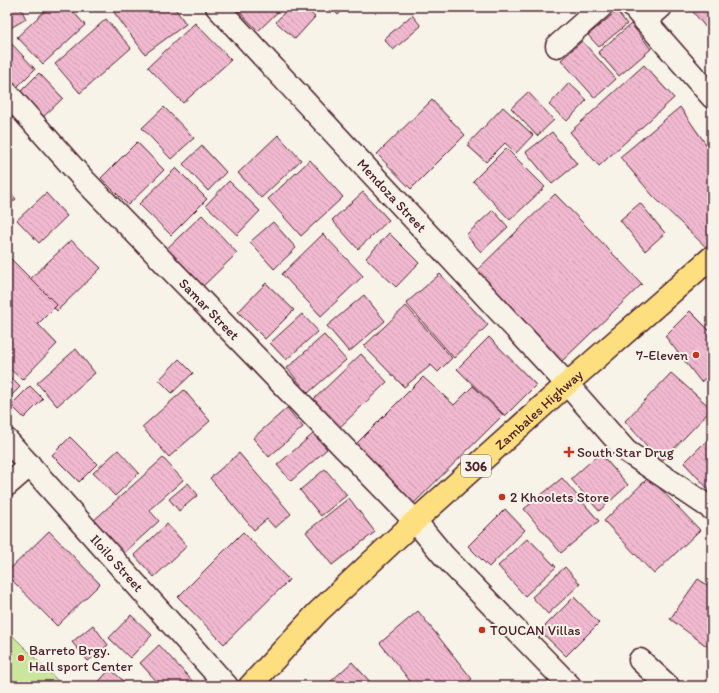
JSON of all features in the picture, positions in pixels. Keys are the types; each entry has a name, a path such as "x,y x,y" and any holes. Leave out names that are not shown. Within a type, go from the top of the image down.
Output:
{"main road":[{"name":"Zambales Highway","path":"250,686 318,612 415,521 567,384 712,257"}],"street":[{"name":"Mendoza Street","path":"217,7 567,384 626,451 712,509"},
{"path":"557,46 601,7"},
{"path":"646,12 712,97"},
{"name":"Samar Street","path":"7,93 86,182 415,521 444,556 570,686"},
{"name":"Iloilo Street","path":"7,440 227,686"},
{"path":"7,485 30,465"},
{"path":"640,660 668,686"}],"green space":[{"name":"Barreto Brgy. Hall sport Center","path":"7,630 63,686 7,686"}],"building":[{"path":"7,7 20,7 26,19 7,30"},
{"path":"49,7 69,7 85,25 43,64 17,37"},
{"path":"110,7 174,7 186,24 145,54"},
{"path":"235,7 283,7 258,31"},
{"path":"289,7 304,7 315,17 295,39 276,22"},
{"path":"331,7 346,7 338,15"},
{"path":"689,7 712,7 712,35"},
{"path":"617,11 627,24 599,47 588,35"},
{"path":"412,15 421,26 393,50 384,39"},
{"path":"106,19 131,48 80,93 55,64"},
{"path":"195,23 231,60 183,103 148,67"},
{"path":"631,24 651,49 619,76 598,52"},
{"path":"582,41 616,79 595,98 561,60"},
{"path":"11,43 35,69 12,92 7,87 7,47"},
{"path":"644,65 674,98 599,166 570,132"},
{"path":"39,73 63,98 39,121 15,97"},
{"path":"569,83 587,100 567,121 549,105"},
{"path":"528,92 554,120 537,136 511,108"},
{"path":"432,100 465,135 411,189 377,154"},
{"path":"164,107 194,138 171,159 142,128"},
{"path":"503,107 533,135 516,153 505,143 486,162 467,145"},
{"path":"680,107 712,153 712,253 653,196 620,157"},
{"path":"552,132 577,164 552,184 526,152"},
{"path":"278,135 301,160 261,198 238,173"},
{"path":"137,142 164,170 128,205 101,178"},
{"path":"202,146 226,172 208,191 183,164"},
{"path":"506,148 545,187 510,220 473,181"},
{"path":"310,160 343,197 301,236 268,199"},
{"path":"176,168 207,199 171,235 139,204"},
{"path":"229,181 260,211 237,235 206,205"},
{"path":"7,189 16,199 7,206"},
{"path":"363,192 389,220 358,249 332,220"},
{"path":"46,193 67,216 39,243 17,220"},
{"path":"555,194 642,284 561,362 475,272"},
{"path":"640,203 665,233 645,251 620,220"},
{"path":"493,210 508,227 481,252 466,235"},
{"path":"202,215 237,253 196,293 160,255"},
{"path":"273,222 296,248 274,269 250,242"},
{"path":"389,233 419,263 396,287 366,258"},
{"path":"323,234 363,276 321,316 282,274"},
{"path":"71,240 101,268 57,311 28,281"},
{"path":"7,255 57,305 38,324 57,344 22,380 7,366"},
{"path":"440,274 488,325 454,358 406,303"},
{"path":"266,283 294,310 265,339 238,312"},
{"path":"364,295 385,321 349,352 327,326"},
{"path":"406,306 452,358 438,372 431,365 404,387 364,346"},
{"name":"7-Eleven","path":"690,311 712,333 712,373 701,382 665,336"},
{"path":"302,314 318,331 286,360 270,343"},
{"path":"324,335 346,360 308,393 287,368"},
{"path":"489,337 536,385 505,416 457,369"},
{"path":"76,349 95,373 57,406 37,383"},
{"path":"361,354 387,382 339,428 313,400"},
{"path":"179,359 193,373 172,393 159,380"},
{"path":"671,373 712,409 661,462 625,421"},
{"path":"7,374 20,387 7,400"},
{"path":"423,377 454,405 473,386 503,415 406,511 352,448"},
{"path":"30,386 43,399 24,418 11,405"},
{"path":"184,390 210,421 169,457 142,427"},
{"path":"287,408 303,427 269,457 253,438"},
{"path":"313,434 327,449 291,481 277,465"},
{"path":"712,435 712,493 684,463"},
{"path":"70,437 97,464 79,482 52,455"},
{"path":"118,450 139,473 115,496 93,473"},
{"path":"239,453 291,514 275,528 267,519 254,530 210,478"},
{"path":"600,453 628,485 599,511 571,479"},
{"path":"163,458 183,480 149,510 159,521 122,555 92,522"},
{"path":"325,469 347,495 321,516 300,490"},
{"path":"649,477 700,530 654,574 604,521"},
{"path":"562,478 599,521 561,553 524,509"},
{"path":"188,483 198,495 179,511 169,499"},
{"path":"349,498 375,532 332,565 306,532"},
{"path":"505,509 525,530 489,567 468,546"},
{"path":"167,524 187,546 154,577 134,555"},
{"path":"49,531 100,584 57,626 7,575 7,572"},
{"path":"243,532 289,580 224,644 178,597"},
{"path":"528,538 556,567 525,596 498,566"},
{"path":"565,567 580,584 548,614 532,597"},
{"path":"698,579 712,588 712,650 670,619"},
{"path":"574,597 599,623 566,656 540,631"},
{"path":"418,611 472,679 463,686 414,686 380,643"},
{"path":"131,615 152,635 130,658 109,638"},
{"path":"93,625 108,645 88,661 72,642"},
{"path":"159,645 197,686 161,686 140,663"},
{"path":"352,662 374,686 330,686 328,684"},
{"path":"110,669 129,686 95,686"}],"place":[{"name":"7-Eleven","path":"696,355"},
{"name":"South Star Drug","path":"569,452"},
{"name":"2 Khoolets Store","path":"502,497"},
{"name":"TOUCAN Villas","path":"482,630"},
{"name":"Barreto Brgy. Hall sport Center","path":"21,658"}]}
